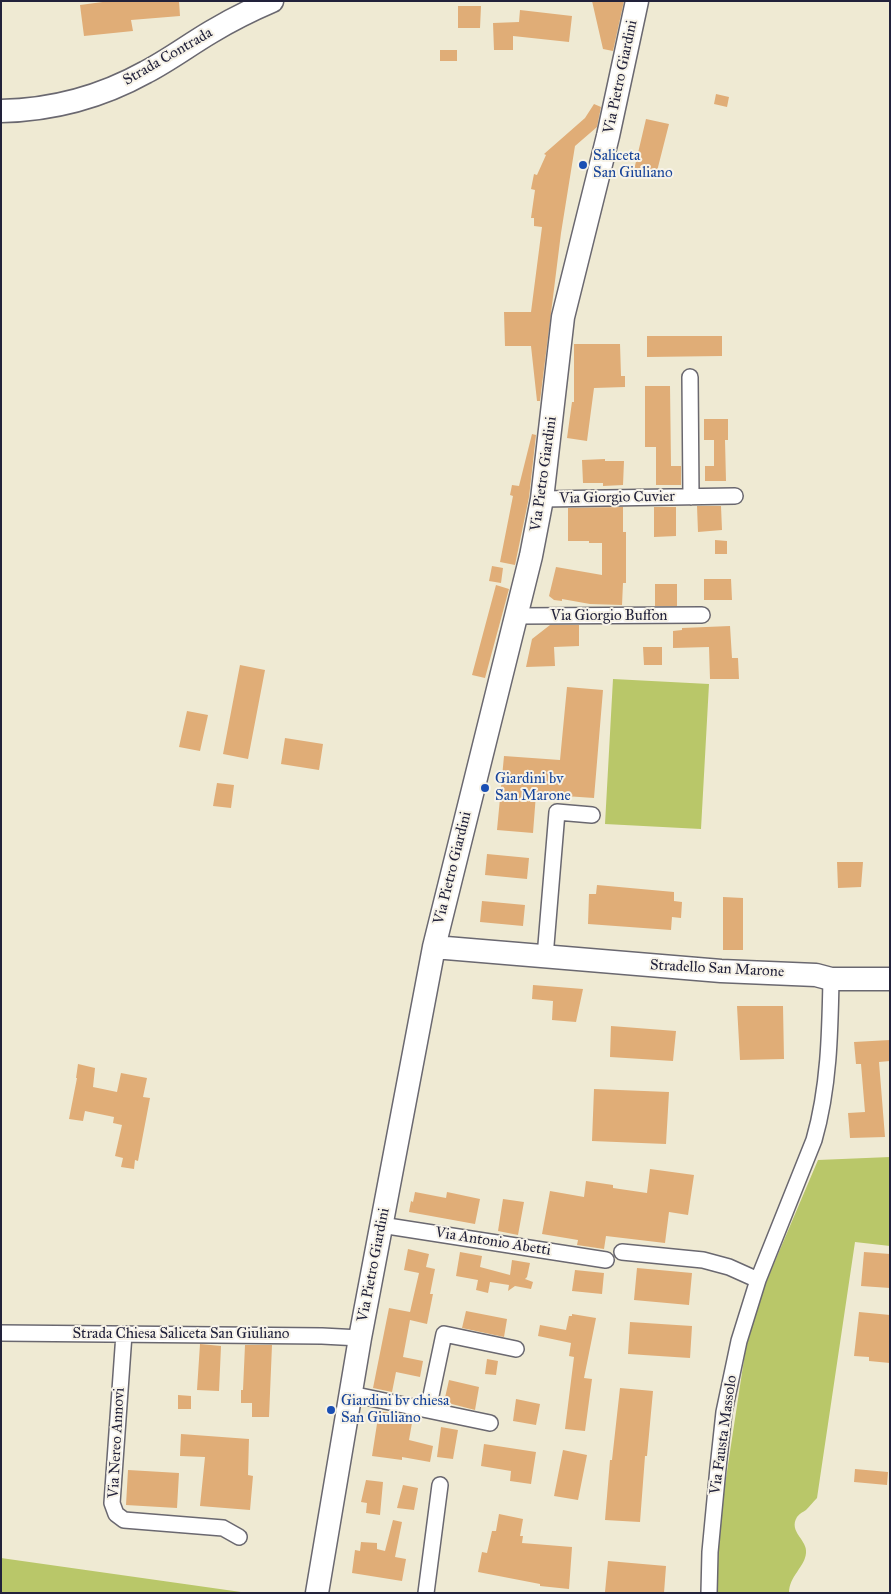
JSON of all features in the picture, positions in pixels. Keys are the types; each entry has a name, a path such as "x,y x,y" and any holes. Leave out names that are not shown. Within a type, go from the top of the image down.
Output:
{"main road":[{"name":"Strada Contrada","path":"1,111 26,110 88,98 146,72 217,28 272,1"},
{"name":"Via Pietro Giardini","path":"317,1593 360,1338 434,947 531,556 542,499 563,317 608,136 637,1"},
{"name":"Stradello San Marone","path":"434,947 721,971 816,975 830,979 890,979"}],"street":[{"name":"Via Giorgio Cuvier","path":"690,377 691,497"},
{"name":"Via Giorgio Cuvier","path":"542,499 734,496"},
{"name":"Via Giorgio Buffon","path":"516,616 702,616"},
{"path":"545,957 557,812 592,815"},
{"name":"Via Fausta Massolo","path":"709,1593 710,1552 724,1412 739,1341 758,1280 814,1140 820,1119 830,1037 830,979"},
{"name":"Via Antonio Abetti","path":"381,1225 606,1260"},
{"path":"622,1252 709,1261 729,1267 758,1280"},
{"name":"Strada Chiesa Saliceta San Giuliano","path":"1,1333 360,1338"},
{"name":"Via Nereo Annovi","path":"124,1334 112,1503 116,1514 124,1520 223,1528 239,1538"},
{"path":"428,1410 444,1334 516,1349"},
{"path":"351,1394 490,1423"},
{"path":"426,1593 440,1485"}],"green space":[{"path":"613,679 709,684 701,829 605,824"},
{"path":"890,1157 890,1246 855,1242 817,1498 797,1517 795,1522 796,1532 806,1548 805,1558 792,1582 789,1593 716,1593 719,1524 750,1320 818,1160"},
{"path":"1,1558 248,1593 1,1593"}],"building":[{"path":"110,1 179,1 180,16 131,20 133,31 84,36 80,5"},
{"path":"592,1 624,1 613,51 603,49"},
{"path":"458,6 481,6 480,28 458,28"},
{"path":"520,10 572,16 569,42 513,36 513,50 494,50 493,23 519,22"},
{"path":"440,50 457,50 457,61 440,61"},
{"path":"716,94 729,97 727,107 714,104"},
{"path":"594,104 601,107 597,127 575,146 561,233 540,401 537,401 531,346 505,346 504,312 531,312 542,227 534,226 534,218 531,218 535,190 531,189 534,174 537,175 546,155 544,154 585,118"},
{"path":"646,119 669,124 656,175 634,170"},
{"path":"647,336 722,336 722,356 647,357"},
{"path":"574,344 620,344 621,376 625,376 625,387 594,388 587,441 567,438 572,402 574,402"},
{"path":"645,386 670,386 671,466 681,466 681,485 656,485 656,447 645,447"},
{"path":"704,419 728,419 728,440 725,440 726,481 705,481 705,466 714,466 714,440 704,440"},
{"path":"532,434 536,435 529,497 515,565 500,562 513,496 510,495 512,485 519,486"},
{"path":"605,459 605,461 624,461 623,485 603,486 603,483 583,483 582,460"},
{"path":"697,506 721,506 722,530 698,532"},
{"path":"623,507 623,532 626,532 626,583 623,583 622,605 590,604 562,599 562,601 554,600 549,596 556,567 602,575 602,543 568,541 568,508"},
{"path":"654,507 676,507 676,536 654,537"},
{"path":"715,540 727,541 727,554 715,554"},
{"path":"492,566 503,568 501,583 489,581"},
{"path":"704,579 731,579 732,600 704,600"},
{"path":"655,584 677,584 677,606 655,606"},
{"path":"496,585 509,589 485,678 472,675"},
{"path":"550,625 579,625 579,646 554,647 555,666 526,667 532,639"},
{"path":"730,626 732,658 738,658 739,679 710,679 709,647 673,648 673,631 682,630 682,628"},
{"path":"643,647 662,647 662,665 644,665"},
{"path":"240,665 265,670 248,759 223,754"},
{"path":"567,687 603,690 594,798 536,794 533,833 497,830 504,756 560,760"},
{"path":"187,711 208,715 200,751 179,747"},
{"path":"285,738 323,744 319,770 281,764"},
{"path":"217,783 234,785 231,808 213,806"},
{"path":"487,854 529,858 527,879 485,875"},
{"path":"837,862 863,862 861,887 838,888"},
{"path":"597,885 674,892 674,901 682,902 681,918 672,917 671,930 588,924 589,894 596,894"},
{"path":"723,897 743,898 743,950 723,950"},
{"path":"482,901 525,905 523,926 480,922"},
{"path":"533,985 583,989 576,1022 552,1020 553,1001 532,999"},
{"path":"737,1006 783,1006 784,1059 740,1060"},
{"path":"611,1026 676,1031 673,1061 610,1057"},
{"path":"890,1040 890,1061 879,1062 885,1137 850,1138 848,1113 865,1112 861,1064 856,1064 854,1042"},
{"path":"78,1064 95,1068 93,1087 117,1092 121,1073 147,1078 143,1097 150,1098 138,1161 135,1160 134,1169 121,1167 123,1158 115,1156 122,1125 113,1123 114,1117 85,1111 83,1121 69,1119"},
{"path":"594,1089 669,1092 666,1144 592,1141"},
{"path":"650,1169 694,1175 688,1215 669,1212 665,1243 606,1236 604,1249 577,1245 578,1240 542,1234 550,1191 584,1197 586,1181 613,1185 613,1188 647,1193"},
{"path":"415,1192 446,1198 447,1192 480,1199 475,1224 409,1212"},
{"path":"503,1199 524,1202 518,1235 498,1231"},
{"path":"408,1249 429,1254 426,1267 435,1269 430,1294 433,1294 427,1324 410,1320 403,1357 423,1361 420,1377 396,1372 392,1392 373,1388 389,1308 410,1312 419,1273 404,1270"},
{"path":"460,1252 482,1256 480,1267 510,1275 512,1260 530,1263 525,1279 533,1282 531,1289 515,1286 508,1291 509,1285 490,1282 488,1293 476,1290 478,1280 456,1276"},
{"path":"864,1252 890,1254 890,1288 861,1286"},
{"path":"637,1268 692,1273 689,1305 634,1300"},
{"path":"575,1270 604,1273 602,1294 572,1291"},
{"path":"466,1311 507,1319 504,1337 462,1328"},
{"path":"859,1312 890,1315 890,1363 869,1361 869,1357 854,1356"},
{"path":"572,1314 596,1318 584,1378 592,1379 585,1431 565,1429 574,1357 569,1356 571,1343 538,1336 540,1325 566,1330 569,1316 572,1316"},
{"path":"630,1322 692,1326 690,1358 628,1354"},
{"path":"200,1344 221,1346 219,1391 197,1390"},
{"path":"245,1345 272,1345 269,1417 252,1417 252,1403 241,1403"},
{"path":"487,1359 498,1361 496,1375 485,1374"},
{"path":"449,1380 479,1387 475,1410 444,1402"},
{"path":"620,1388 653,1391 647,1456 645,1456 640,1522 605,1520 610,1460 612,1460"},
{"path":"178,1395 191,1396 191,1409 178,1409"},
{"path":"516,1399 540,1404 536,1425 513,1421"},
{"path":"379,1411 413,1417 409,1440 433,1446 430,1462 402,1457 402,1460 372,1456"},
{"path":"441,1427 458,1430 453,1459 437,1457"},
{"path":"181,1434 249,1439 248,1475 253,1476 250,1510 200,1506 205,1457 180,1456"},
{"path":"484,1444 536,1452 531,1484 510,1481 511,1471 481,1466"},
{"path":"563,1450 587,1455 578,1500 554,1496"},
{"path":"855,1469 888,1472 887,1485 854,1482"},
{"path":"128,1470 179,1473 177,1508 126,1505"},
{"path":"366,1480 383,1482 380,1515 366,1513 367,1503 361,1502"},
{"path":"403,1485 418,1488 414,1510 397,1508"},
{"path":"499,1514 523,1519 520,1536 523,1536 522,1543 572,1547 569,1589 540,1586 540,1584 478,1572 482,1552 487,1553 492,1531 496,1531"},
{"path":"393,1520 402,1522 395,1557 406,1559 402,1581 352,1573 355,1550 360,1551 361,1542 377,1543 377,1549 385,1551"},
{"path":"608,1561 666,1566 664,1593 605,1592"}],"place":[{"name":"Saliceta San Giuliano","path":"583,165"},
{"name":"Giardini bv San Marone","path":"485,788"},
{"name":"Giardini bv chiesa San Giuliano","path":"331,1410"}]}
